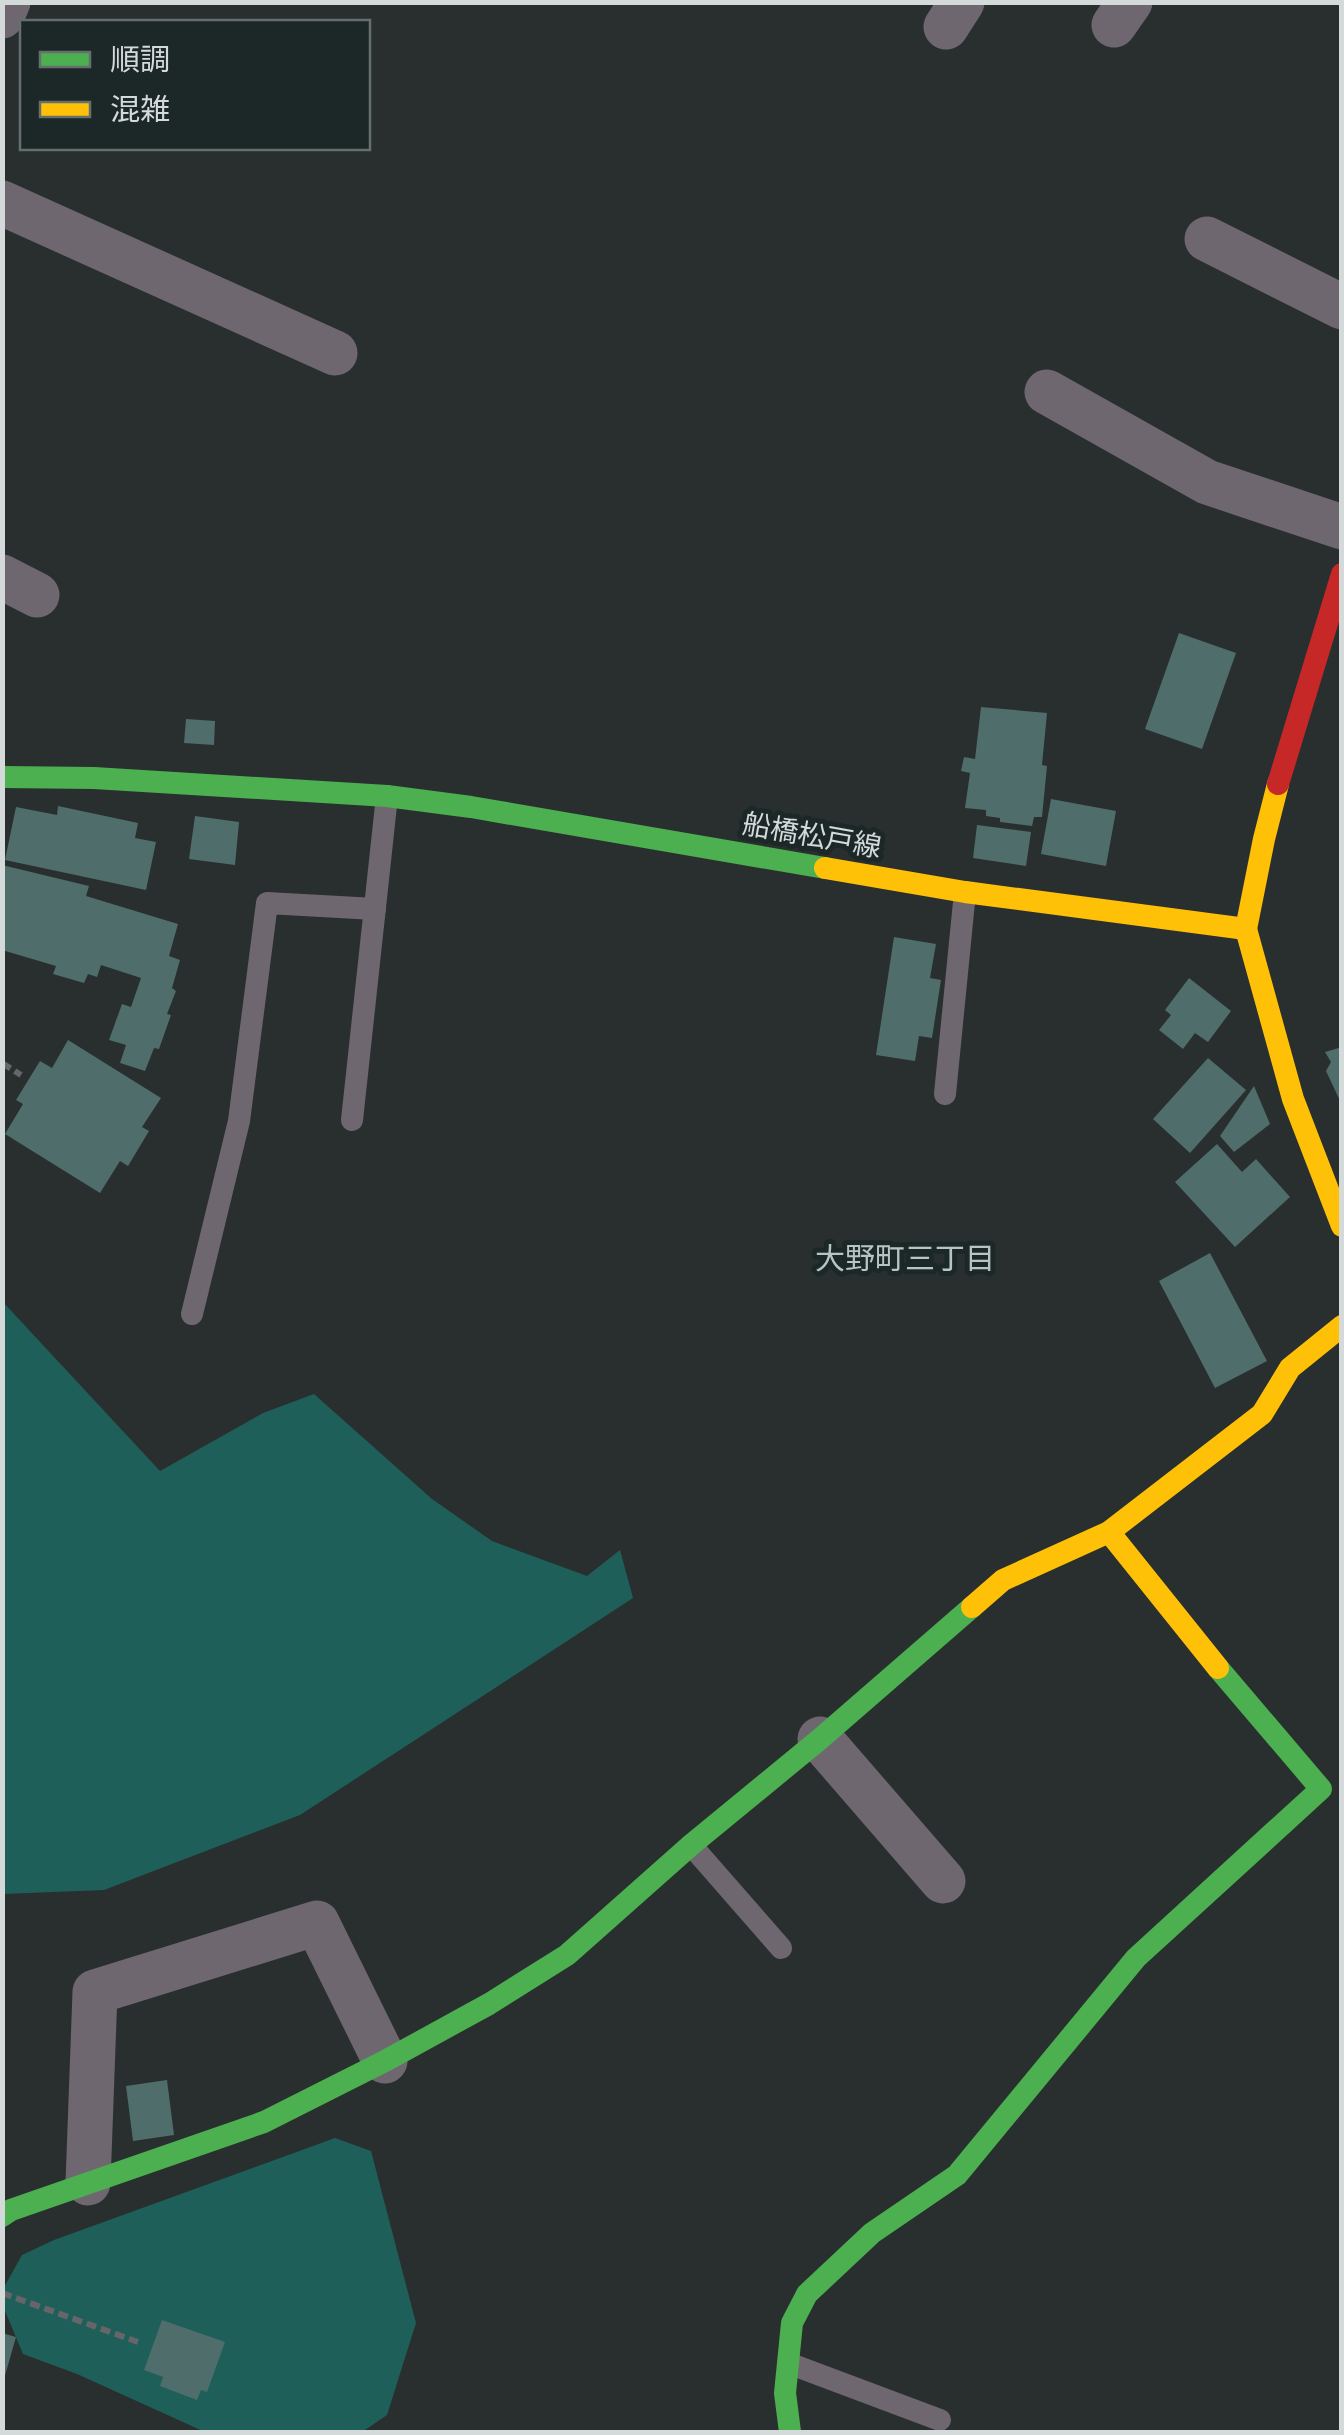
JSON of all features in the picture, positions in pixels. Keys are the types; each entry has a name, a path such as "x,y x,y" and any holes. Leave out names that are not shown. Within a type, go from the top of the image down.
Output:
{"street":[{"path":"2,16 8,2"},
{"path":"2,203 335,353"},
{"path":"1207,238 1342,307"},
{"path":"1047,392 1207,482 1342,526"},
{"path":"1342,574 1269,813 1246,928 1294,1099 1342,1226"},
{"name":"船橋松戸線","path":"2,778 94,778 387,796 471,806 965,892 1246,928"},
{"path":"2,2216 264,2122 489,2004 567,1955 1003,1580 1108,1532 1262,1414 1290,1368 1342,1326"},
{"path":"790,2432 785,2393 792,2323 807,2294 872,2233 957,2175 1136,1958 1321,1789 1108,1532"},
{"path":"820,1739 943,1881"},
{"path":"88,2183 94,1992 317,1923 385,2061"}],"lane":[{"path":"352,1120 387,796"},
{"path":"945,1094 965,892"},
{"path":"192,1314 240,1122 268,903 375,909"},
{"path":"691,1845 781,1948"},
{"path":"788,2362 940,2420"}],"path":[{"path":"2,1063 21,1075"},
{"path":"2,2292 138,2342"}],"green space":[{"path":"2,1301 160,1471 263,1413 314,1394 432,1499 492,1541 587,1576 620,1550 633,1598 300,1815 104,1890 3,1894"},
{"path":"335,2138 371,2151 416,2323 387,2415 362,2432 205,2432 23,2354 3,2306 2,2291 22,2255"}],"building":[{"path":"1179,633 1236,653 1202,749 1145,729"},
{"path":"981,707 1047,713 1042,817 1034,817 1032,826 1000,822 1000,818 986,816 986,810 965,808 970,773 961,771 964,757 975,759"},
{"path":"186,719 215,721 214,745 184,743"},
{"path":"1051,799 1116,811 1106,866 1041,854"},
{"path":"58,806 138,823 135,838 156,842 146,890 5,860 16,807 57,815"},
{"path":"195,816 239,822 235,865 189,859"},
{"path":"977,825 1031,832 1026,866 973,858"},
{"path":"2,865 89,886 86,896 178,924 169,956 180,960 172,988 176,991 167,1014 171,1015 159,1049 154,1048 145,1071 120,1063 126,1045 109,1040 122,1004 131,1007 141,978 101,965 97,977 88,974 84,983 53,974 56,966 2,950"},
{"path":"894,937 936,944 930,978 941,980 932,1038 919,1036 915,1061 876,1055"},
{"path":"1189,978 1231,1011 1208,1042 1195,1033 1183,1049 1159,1030 1171,1015 1165,1010"},
{"path":"68,1040 161,1098 142,1127 149,1131 128,1166 120,1161 100,1193 5,1134 23,1104 16,1100 40,1061 52,1068"},
{"path":"1342,1047 1342,1105 1326,1071 1331,1062 1325,1052"},
{"path":"1208,1058 1246,1090 1190,1153 1153,1119"},
{"path":"1254,1086 1270,1124 1234,1152 1220,1136"},
{"path":"1217,1144 1242,1172 1256,1159 1290,1197 1235,1247 1175,1182"},
{"path":"1210,1253 1267,1361 1215,1388 1159,1281"},
{"path":"167,2080 174,2135 133,2141 126,2086"},
{"path":"162,2320 225,2342 207,2392 201,2390 197,2400 160,2386 163,2377 144,2370"},
{"path":"2,2333 16,2337 4,2379 2,2379"}],"traffic: fast":[{"path":"2,777 94,778 387,796 825,868"},
{"path":"2,2216 264,2122 489,2004 567,1955 972,1607"},
{"path":"790,2432 785,2393 792,2323 807,2294 872,2233 957,2175 1136,1958 1321,1789 1218,1668"}],"traffic: slow":[{"path":"825,868 965,892 1246,929 1278,784"},
{"path":"1246,929 1293,1099 1342,1226"},
{"path":"972,1607 1003,1580 1109,1532 1262,1414 1290,1368 1342,1326"},
{"path":"1109,1532 1218,1668"}],"traffic: jam":[{"path":"1278,784 1342,574"}],"district":[{"name":"大野町三丁目","path":"905,1259"}]}
